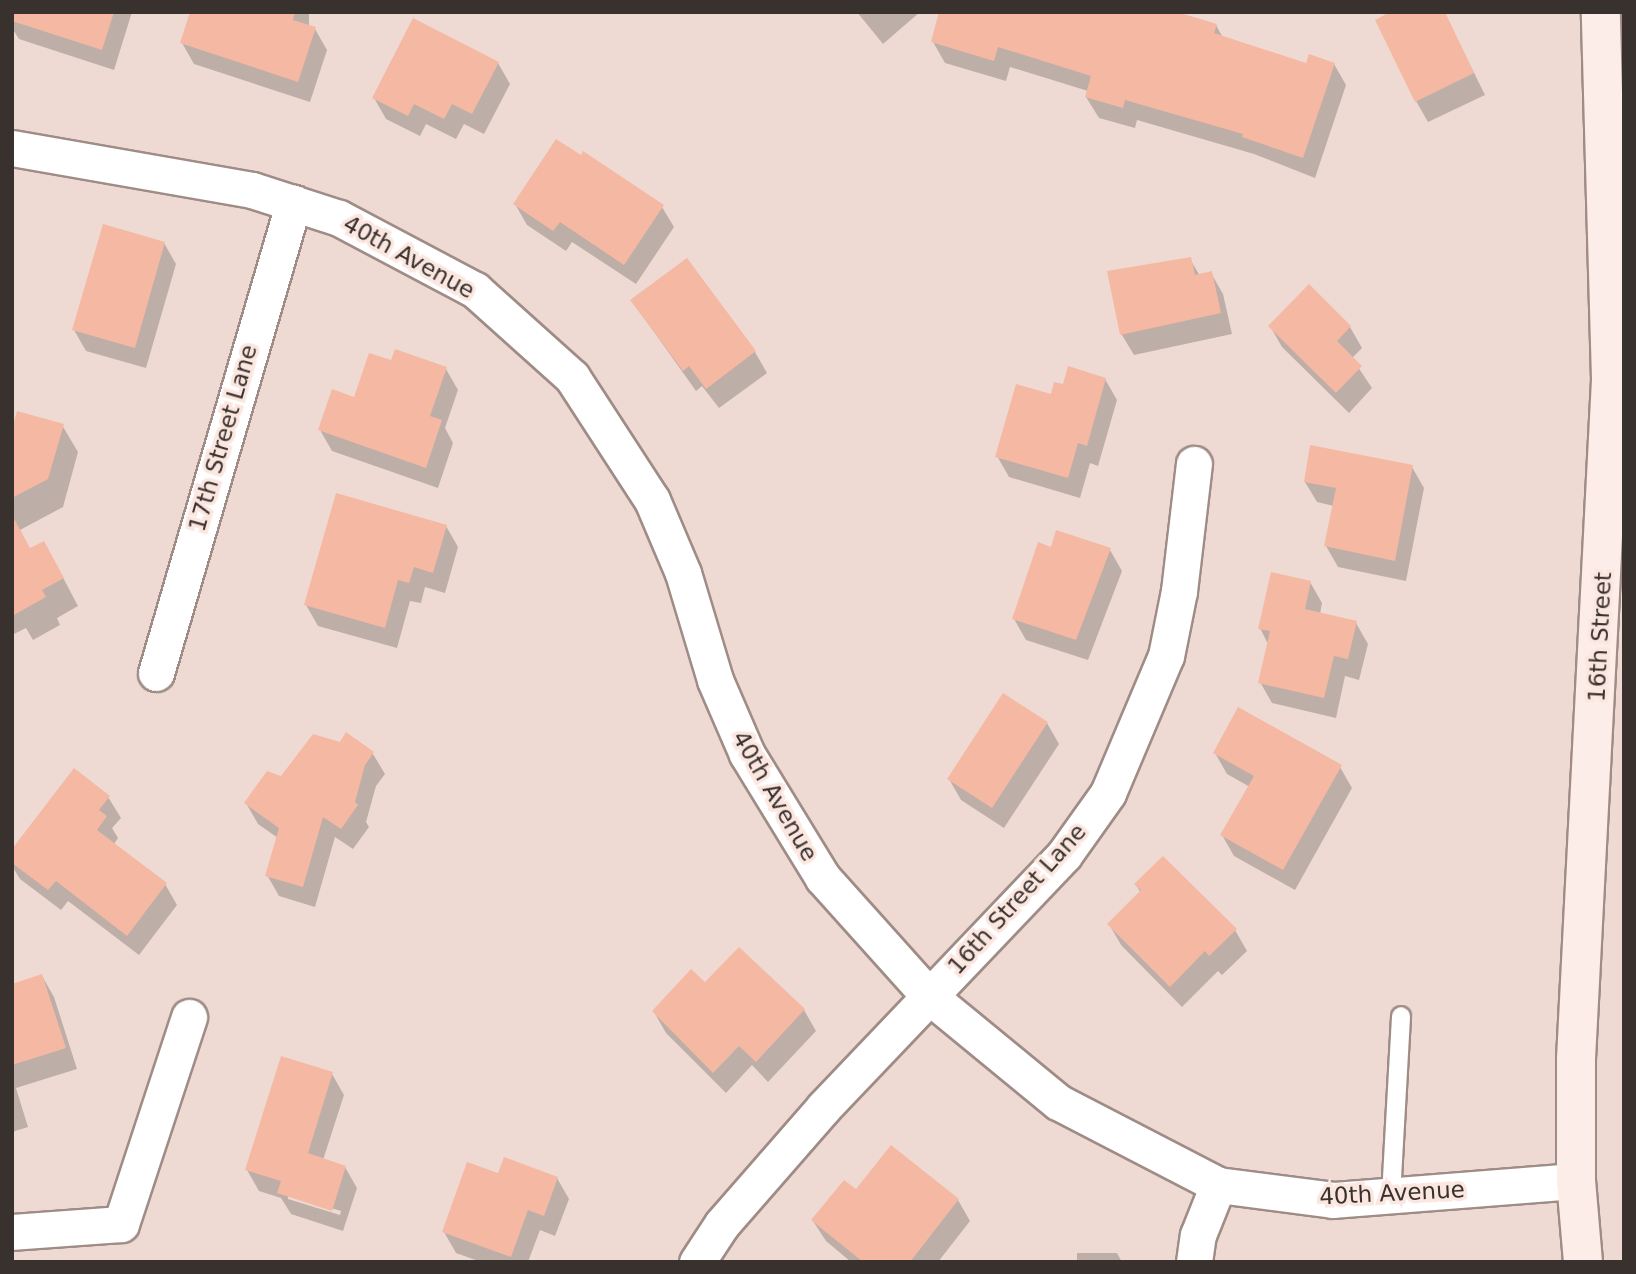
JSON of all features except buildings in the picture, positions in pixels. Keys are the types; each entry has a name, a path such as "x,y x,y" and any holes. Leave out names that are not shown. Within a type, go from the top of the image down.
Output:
{"main road":[{"name":"16th Street","path":"1583,1262 1576,1181 1576,1059 1611,379 1601,12"}],"street":[{"name":"40th Avenue","path":"12,148 252,190 293,203 386,240 475,290 572,377 652,500 683,573 715,680 747,754 823,878 929,996 1058,1102 1218,1185 1333,1200 1576,1181"},
{"name":"17th Street Lane","path":"156,673 293,203"},
{"name":"16th Street Lane","path":"697,1262 722,1224 798,1137 1064,855 1108,793 1166,656 1179,591 1194,464"},
{"path":"12,1232 121,1224 130,1205 189,1017"},
{"path":"1194,1262 1198,1235 1218,1185"}],"lane":[{"path":"1391,1196 1401,1016"}]}
